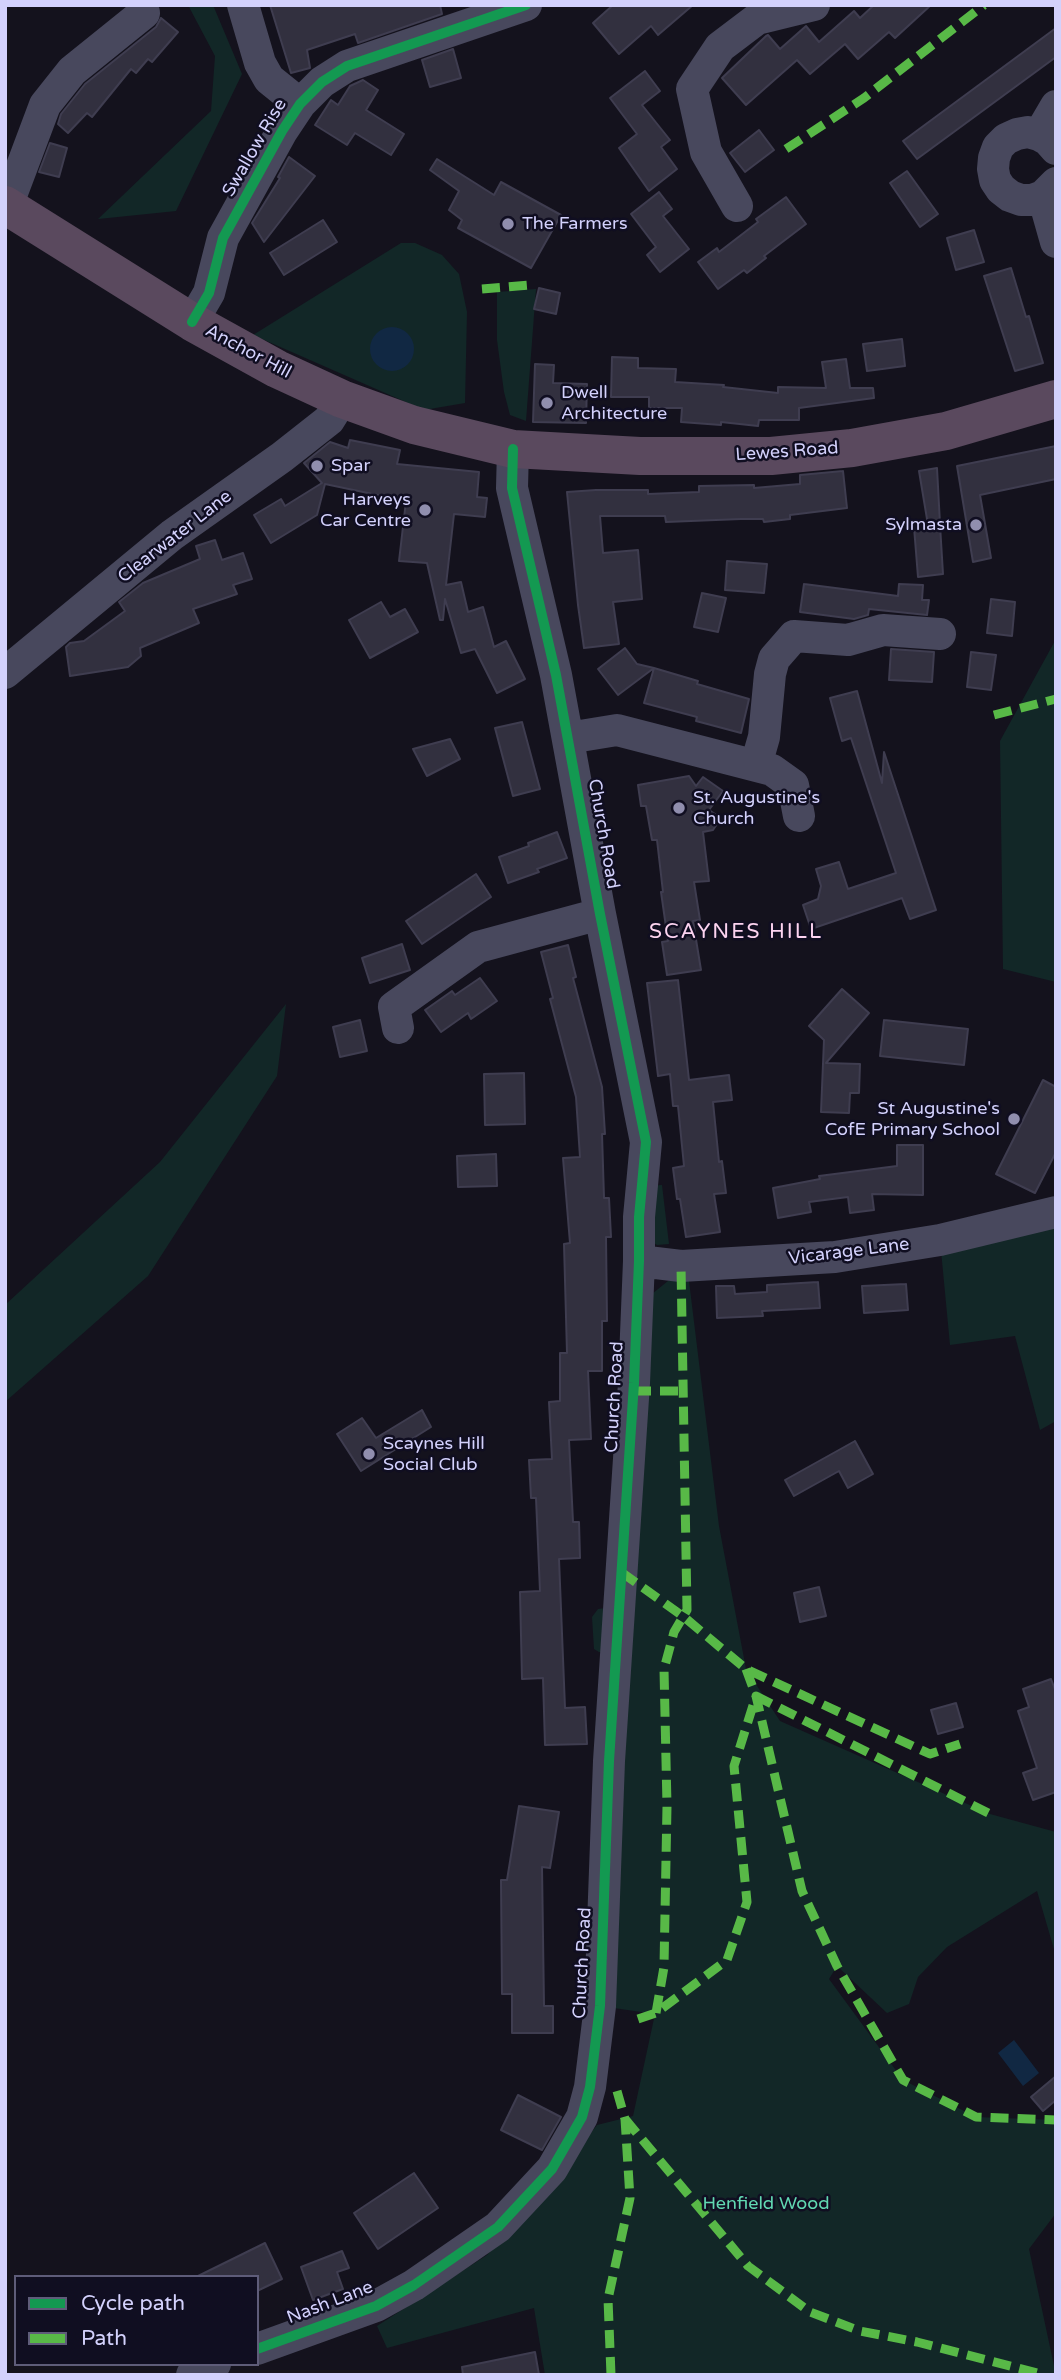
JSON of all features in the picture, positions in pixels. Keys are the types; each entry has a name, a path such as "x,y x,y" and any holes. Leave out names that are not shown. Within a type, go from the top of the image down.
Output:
{"highway":[{"name":"Anchor Hill","path":"6,205 192,322 277,369 342,398 414,425 513,449"},
{"name":"Lewes Road","path":"513,449 640,456 785,454 852,448 946,431 1056,399"}],"street":[{"path":"243,5 260,63 269,79 300,104"},
{"name":"Swallow Rise","path":"192,322 209,293 223,238 300,104 322,82 347,66 526,5"},
{"path":"737,206 706,152 692,89 720,47 757,19 814,5"},
{"path":"6,205 45,105 72,71 144,13"},
{"path":"1056,106 1047,142 1028,132 1006,139 998,147 993,169 1001,189 1010,196 1032,200 1049,190 1056,242"},
{"name":"Clearwater Lane","path":"5,673 172,535 329,420 342,398"},
{"name":"Church Road","path":"414,2285 498,2227 552,2169 582,2117 590,2087 600,2006 606,1824 639,1261 639,1217 646,1142 568,738 512,488 513,449"},
{"path":"756,765 764,737 774,659 794,636 848,640 883,630 940,634"},
{"path":"568,738 617,730 772,770 793,785 799,816"},
{"path":"398,1028 394,1007 478,947 600,914"},
{"name":"Vicarage Lane","path":"639,1261 681,1266 835,1257 940,1240 1056,1212"},
{"name":"Nash Lane","path":"259,2348 376,2306 414,2285"},
{"path":"192,2375 211,2366"}],"green space":[{"path":"188,5 213,5 242,74 176,211 98,219 211,111 215,56"},
{"path":"401,243 415,243 442,255 459,274 467,312 465,403 424,410 253,335"},
{"path":"536,289 526,421 510,415 504,392 497,340 497,292"},
{"path":"1056,639 1056,982 1003,969 1000,741"},
{"path":"286,1004 277,1076 148,1276 5,1402 5,1305 160,1162"},
{"path":"662,1185 669,1244 657,1245 649,1240 641,1186"},
{"path":"1056,1212 1056,1421 1040,1430 1015,1336 950,1345 940,1240"},
{"name":"Henfield Wood","path":"668,1281 689,1281 719,1526 746,1669 780,1721 990,1814 1056,1832 1056,1956 1037,1891 947,1947 918,1977 909,2004 887,2013 837,1966 829,1979 903,2080 976,2117 1056,2120 1056,2213 1029,2249 1056,2375 1037,2375 1028,2370 1025,2375 545,2375 534,2308 387,2348 377,2326 487,2255 525,2215 597,2125 633,2116 655,2014 600,2006 637,1306"},
{"path":"606,1608 608,1652 599,1652 594,1649 592,1617 598,1609"}],"water":[{"path":"392,327 407,334 414,349 407,364 392,371 377,364 370,349 377,334"},
{"path":"1014,2040 1039,2073 1023,2086 998,2053"}],"building":[{"path":"270,5 440,5 442,14 358,43 355,34 307,50 310,68 291,73"},
{"path":"613,5 693,5 658,35 651,26 619,54 593,23"},
{"path":"874,5 931,5 895,38 889,32 858,59 845,44 810,74 797,60 746,105 722,78 768,35 780,49 806,26 819,42 854,11 860,18"},
{"path":"161,18 178,32 152,62 148,59 136,73 131,69 92,117 87,113 68,133 58,124 61,114 85,84 156,27"},
{"path":"1056,28 1056,57 917,159 903,141"},
{"path":"453,49 461,78 430,87 422,60"},
{"path":"645,71 660,91 642,105 670,140 661,147 677,169 649,191 619,148 637,134 610,98"},
{"path":"363,80 378,90 366,110 404,134 391,155 355,133 347,145 315,125 331,100 338,105 350,86"},
{"path":"759,130 774,150 745,172 730,153"},
{"path":"50,143 67,148 59,177 39,172"},
{"path":"289,157 315,176 264,242 252,223 280,178 278,177"},
{"name":"The Farmers","path":"437,159 494,195 501,182 561,215 531,268 458,228 462,220 449,210 459,191 430,170"},
{"path":"907,171 938,214 920,227 890,183"},
{"path":"659,192 672,209 663,216 689,249 660,272 647,255 656,247 631,214"},
{"path":"786,197 806,224 764,256 766,258 747,273 744,270 718,289 698,262 717,248 719,252"},
{"path":"323,220 337,242 284,275 270,253"},
{"path":"974,230 984,262 956,270 947,238"},
{"path":"1011,268 1043,363 1015,371 984,276"},
{"path":"539,288 560,293 556,314 534,309"},
{"path":"902,339 905,366 867,371 863,344"},
{"path":"612,357 638,358 638,368 676,369 675,382 724,385 723,387 778,393 778,387 826,388 822,362 846,359 850,388 873,388 874,398 799,408 799,420 759,420 758,426 681,422 682,408 649,408 649,397 611,397"},
{"path":"535,364 554,365 553,383 587,384 586,423 533,422"},
{"path":"350,440 400,450 397,464 479,472 477,497 487,498 485,517 454,514 446,585 461,582 468,612 483,607 494,647 506,641 525,679 497,693 475,649 461,653 445,599 443,620 440,620 427,563 399,561 406,501 325,484 317,515 271,543 254,515 281,499 285,506 322,483 304,463 330,442 348,448"},
{"path":"1056,446 1056,479 980,495 991,558 973,562 957,466"},
{"path":"937,468 940,524 928,525 919,471"},
{"path":"843,471 847,508 790,515 790,519 764,522 763,519 741,519 666,522 665,516 600,516 603,553 638,550 642,599 613,602 619,644 584,648 567,492 648,490 648,494 699,492 699,486 754,485 754,488 800,484 800,475"},
{"path":"940,525 943,574 918,577 914,527"},
{"path":"215,540 222,560 243,553 252,579 233,585 237,594 193,609 199,623 140,648 141,656 128,667 70,676 66,647 70,643 84,641 125,611 119,602 143,583 200,559 196,546"},
{"path":"727,561 767,564 764,593 725,590"},
{"path":"804,584 898,596 899,584 923,585 922,600 929,600 927,615 869,609 868,615 854,619 800,612"},
{"path":"702,593 726,598 718,632 694,627"},
{"path":"991,599 1015,602 1012,636 987,633"},
{"path":"381,602 390,617 405,609 418,632 370,658 349,620"},
{"path":"625,648 637,664 654,668 618,695 598,669"},
{"path":"891,649 934,652 932,682 889,680"},
{"path":"971,652 996,655 991,690 967,687"},
{"path":"654,668 749,699 741,733 696,721 697,717 644,703"},
{"path":"857,691 882,783 884,752 936,910 910,919 902,898 811,929 803,905 818,899 821,886 816,869 839,862 848,889 896,873 851,738 842,741 830,698"},
{"path":"522,722 540,789 513,796 495,728"},
{"path":"450,739 460,759 427,776 413,749"},
{"path":"689,776 696,786 703,777 723,791 709,810 721,818 713,830 703,832 709,881 694,882 700,920 693,921 701,970 667,975 662,942 668,941 657,840 652,840 646,806 641,806 638,785"},
{"path":"557,832 567,858 508,883 499,857"},
{"path":"476,874 491,897 422,944 406,921"},
{"path":"402,944 410,970 370,983 362,958"},
{"path":"568,945 576,977 573,978 602,1087 605,1134 602,1134 604,1198 609,1198 611,1237 606,1237 607,1321 602,1321 602,1371 588,1371 591,1439 569,1440 573,1522 579,1522 580,1558 559,1559 565,1708 585,1707 587,1744 545,1745 543,1678 522,1679 520,1592 540,1591 536,1498 531,1498 529,1460 552,1459 549,1402 560,1401 560,1353 567,1353 564,1244 570,1243 563,1158 580,1157 576,1097 550,999 553,998 541,952"},
{"path":"480,978 497,1001 471,1019 468,1013 441,1032 425,1010 452,991 455,995"},
{"path":"678,980 689,1080 729,1075 732,1100 713,1102 719,1162 722,1161 726,1193 714,1194 720,1232 686,1237 673,1168 684,1166 678,1106 673,1106 670,1074 658,1076 647,983"},
{"path":"842,989 869,1013 826,1063 860,1064 859,1093 850,1093 849,1113 821,1112 824,1040 809,1026"},
{"path":"360,1020 367,1051 340,1057 333,1027"},
{"path":"884,1020 968,1029 964,1065 880,1056"},
{"path":"524,1073 525,1124 485,1125 484,1074"},
{"path":"1043,1080 1056,1087 1056,1152 1035,1193 996,1174"},
{"path":"897,1145 923,1145 923,1195 872,1194 874,1210 850,1213 848,1197 809,1202 811,1212 778,1218 773,1188 820,1179 819,1176 897,1166"},
{"path":"496,1154 497,1186 458,1187 457,1156"},
{"path":"818,1282 820,1308 762,1311 763,1316 717,1318 716,1286 734,1286 735,1294 767,1292 767,1285"},
{"path":"906,1284 908,1310 864,1313 862,1286"},
{"name":"Scaynes Hill Social Club","path":"422,1410 431,1427 361,1471 337,1434 362,1418 376,1438"},
{"path":"855,1441 873,1474 848,1488 839,1471 794,1496 785,1480"},
{"path":"819,1587 826,1616 800,1622 794,1593"},
{"path":"1051,1679 1056,1692 1056,1792 1033,1800 1023,1773 1037,1768 1018,1711 1029,1707 1023,1689"},
{"path":"956,1703 963,1727 938,1734 931,1710"},
{"path":"519,1806 559,1812 550,1868 542,1867 544,2006 553,2006 553,2033 512,2033 512,1994 502,1994 501,1880 507,1880"},
{"path":"1056,2076 1056,2100 1043,2111 1031,2097"},
{"path":"518,2095 561,2117 542,2150 501,2130"},
{"path":"414,2173 438,2208 378,2249 354,2213"},
{"path":"265,2243 282,2279 259,2290 259,2275 200,2275"},
{"path":"342,2251 349,2268 337,2272 343,2289 313,2300 301,2267"},
{"path":"535,2352 539,2375 463,2375 462,2367"}],"marked path":[{"path":"786,149 864,98 984,5"},
{"path":"482,289 530,285"},
{"path":"994,715 1056,699"},
{"path":"656,2013 664,1967 667,1806 664,1669 674,1632 687,1610 681,1266"},
{"path":"633,1391 683,1391"},
{"path":"621,1572 684,1617 746,1669 930,1754 960,1744"},
{"path":"746,1669 756,1696 802,1891 837,1966 903,2080 976,2117 1056,2120"},
{"path":"638,2019 656,2013 727,1960 747,1902 734,1766 756,1696 990,1814"},
{"path":"611,2375 608,2299 630,2198 625,2119 617,2091"},
{"path":"625,2119 748,2266 810,2312 860,2331 917,2342 1045,2375"}],"cycle path":[{"path":"192,322 209,293 223,238 282,131 300,104 322,82 347,66 526,5"},
{"path":"259,2348 376,2306 414,2285 498,2227 552,2169 582,2117 590,2087 600,2006 609,1761 634,1383 639,1217 646,1142 556,675 512,488 513,449"}],"place":[{"name":"The Farmers","path":"508,224"},
{"name":"Dwell Architecture","path":"547,403"},
{"name":"Spar","path":"317,466"},
{"name":"Harveys Car Centre","path":"425,510"},
{"name":"Sylmasta","path":"976,525"},
{"name":"St. Augustine's Church","path":"679,808"},
{"name":"St Augustine's CofE Primary School","path":"1014,1119"},
{"name":"Scaynes Hill Social Club","path":"369,1454"}],"district":[{"name":"SCAYNES HILL","path":"736,932"}]}
